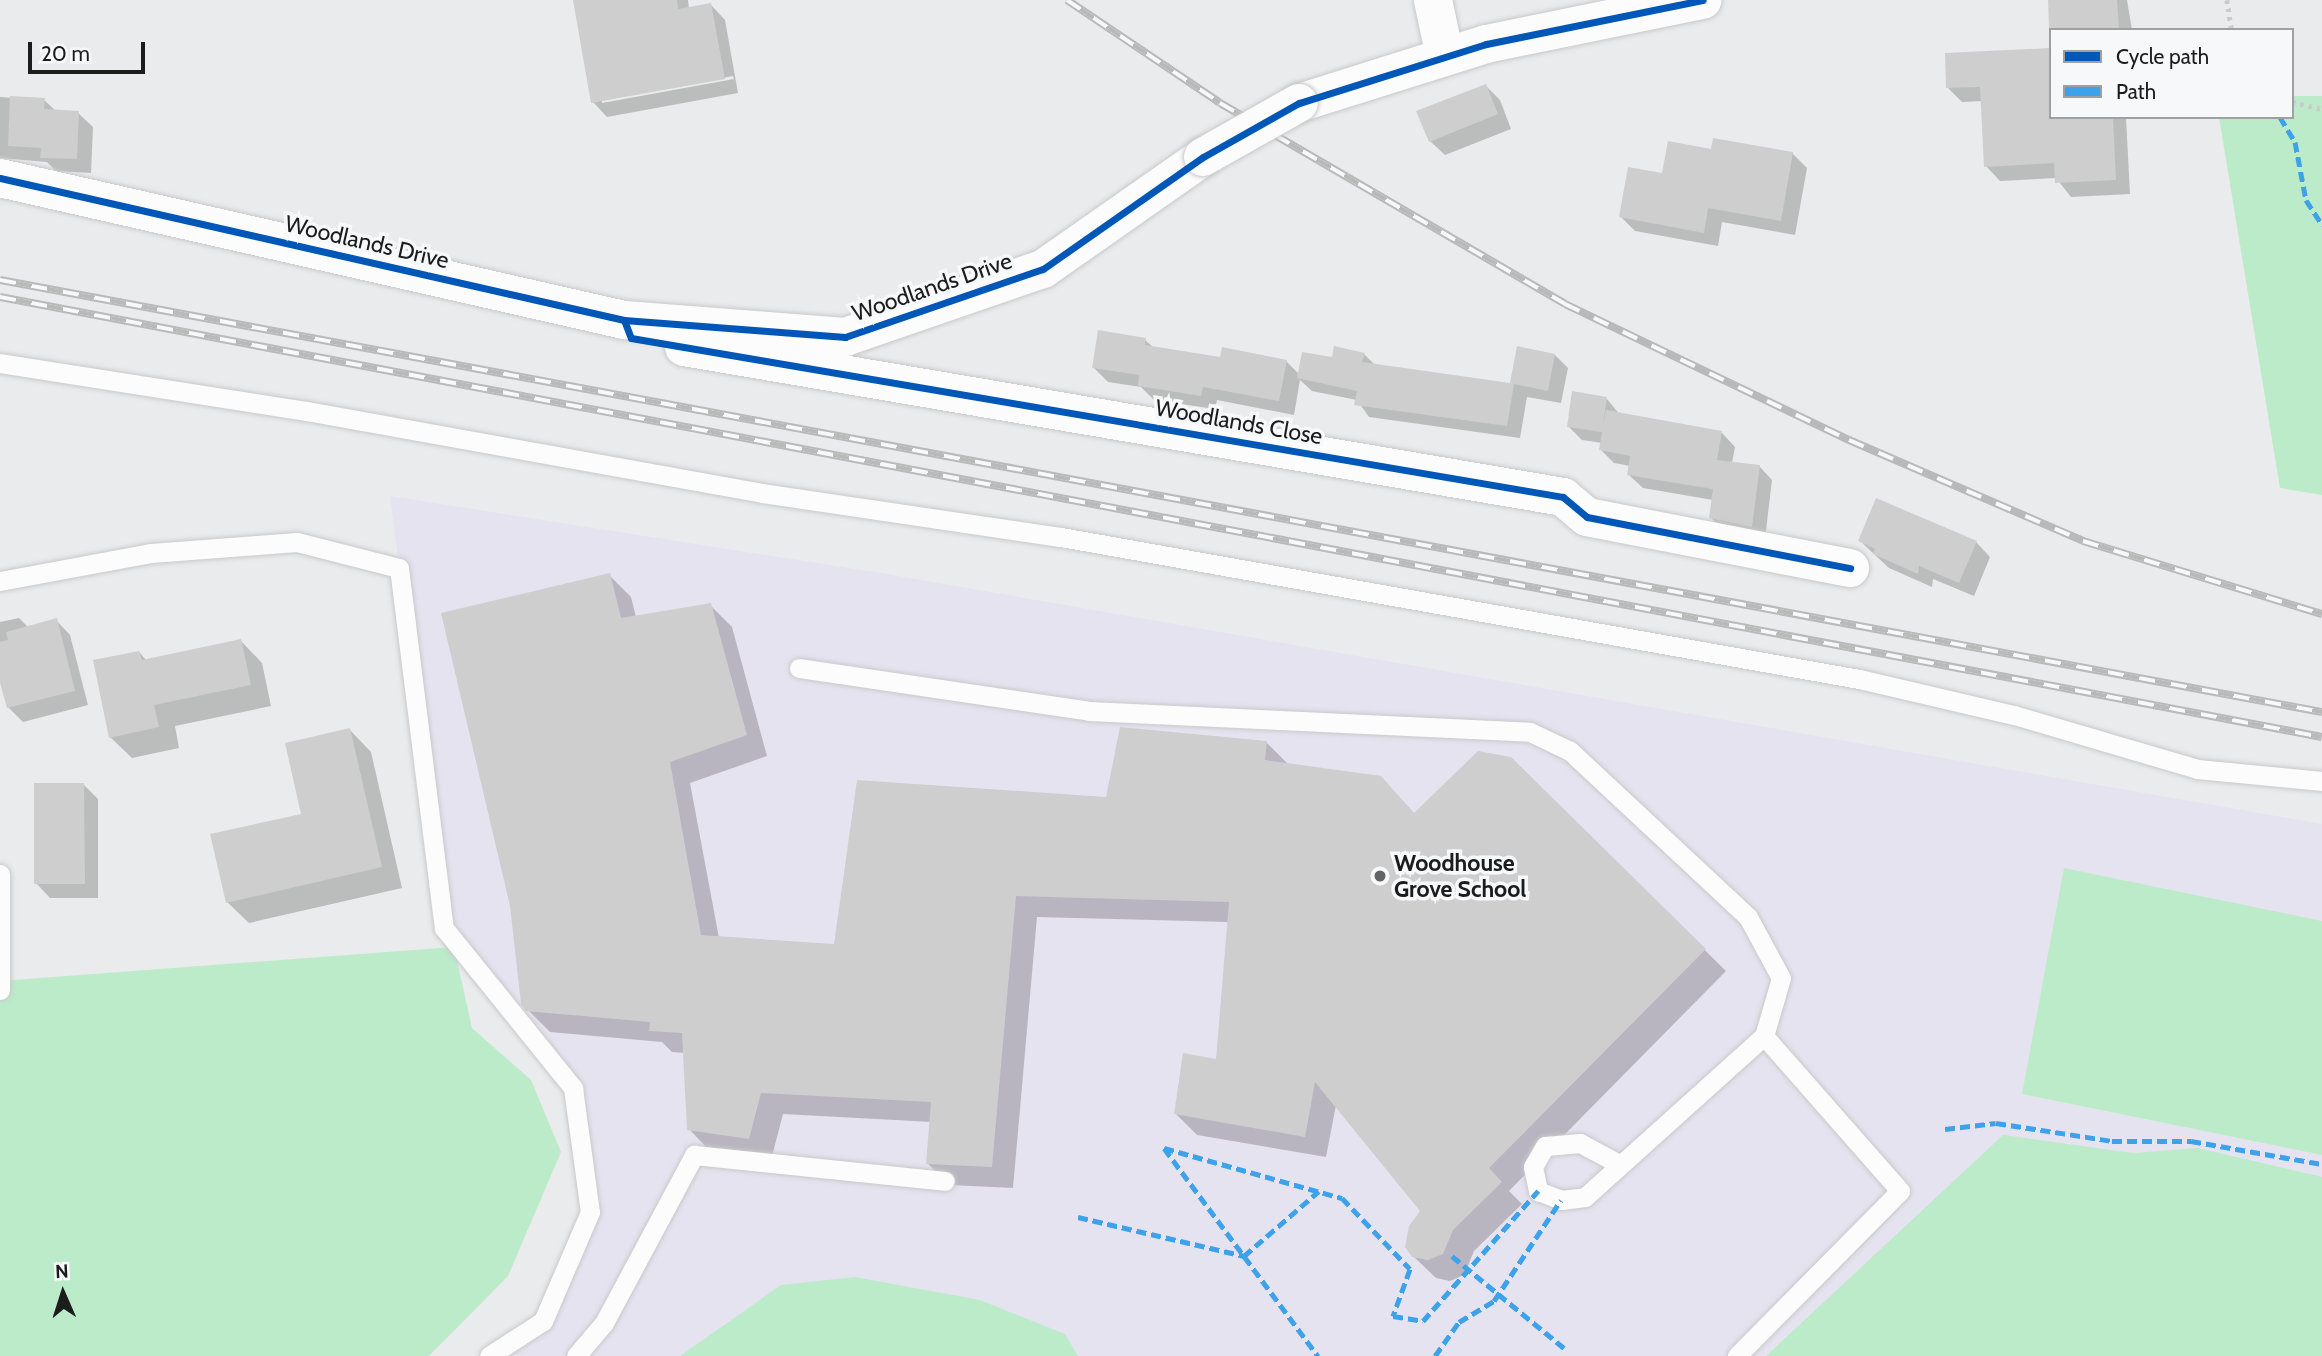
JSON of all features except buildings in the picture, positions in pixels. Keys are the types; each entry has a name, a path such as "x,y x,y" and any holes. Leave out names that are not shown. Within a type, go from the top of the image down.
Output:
{"street":[{"path":"1433,0 1445,57"},
{"name":"Woodlands Drive","path":"0,178 624,320 845,337 1043,269 1203,157 1299,103 1486,44 1703,0"},
{"name":"Woodlands Close","path":"624,320 631,338 1563,496 1587,517 1850,568"}],"lane":[{"path":"0,363 307,411 762,493 1061,537 1859,679 2014,715 2197,769 2322,781"},
{"path":"0,582 151,553 297,542 399,568 444,928 573,1088 590,1212 543,1321 489,1356"},
{"path":"799,668 1089,711 1530,732 1570,751 1748,917 1781,978 1764,1036 1619,1164"},
{"path":"0,874 0,990"},
{"path":"1737,1356 1900,1191 1764,1036"},
{"path":"576,1356 604,1322 694,1155 945,1181"}],"path":[{"path":"2227,0 2232,28"},
{"path":"2294,102 2322,108"}],"shaded area":[{"name":"Woodhouse Grove School","path":"390,496 881,573 2322,824 2322,1356 489,1356 543,1320 590,1212 573,1088 444,928"}],"green space":[{"path":"2294,96 2322,96 2322,495 2280,488 2219,119 2294,119"},
{"path":"2064,868 2322,921 2322,1155 2022,1094"},
{"path":"454,947 472,1028 531,1080 561,1152 508,1276 429,1356 0,1356 0,981"},
{"path":"2003,1135 2133,1153 2198,1148 2322,1177 2322,1356 1766,1356"},
{"path":"855,1277 980,1300 1065,1334 1078,1356 680,1356 781,1285"}],"railway":[{"path":"1067,0 1220,103 1565,304 1849,440 2083,541 2322,614"},
{"path":"0,280 2322,712"},
{"path":"0,297 2322,737"}],"marked path":[{"path":"2281,119 2295,142 2306,200 2322,225"},
{"path":"1945,1129 1996,1123 2112,1141 2191,1141 2322,1164"},
{"path":"1164,1148 1342,1198 1410,1269 1393,1316 1423,1321 1538,1191"},
{"path":"1164,1148 1318,1356"},
{"path":"1078,1217 1244,1256 1319,1191"},
{"path":"1435,1356 1459,1322 1494,1301 1561,1200"},
{"path":"1452,1256 1564,1348"}],"cycle path":[{"path":"0,178 624,320 845,337 1043,269 1203,157 1299,103 1486,44 1703,0"},
{"path":"624,320 631,338 1563,497 1587,517 1850,568"}],"place":[{"name":"Woodhouse Grove School","path":"1380,876"}]}
